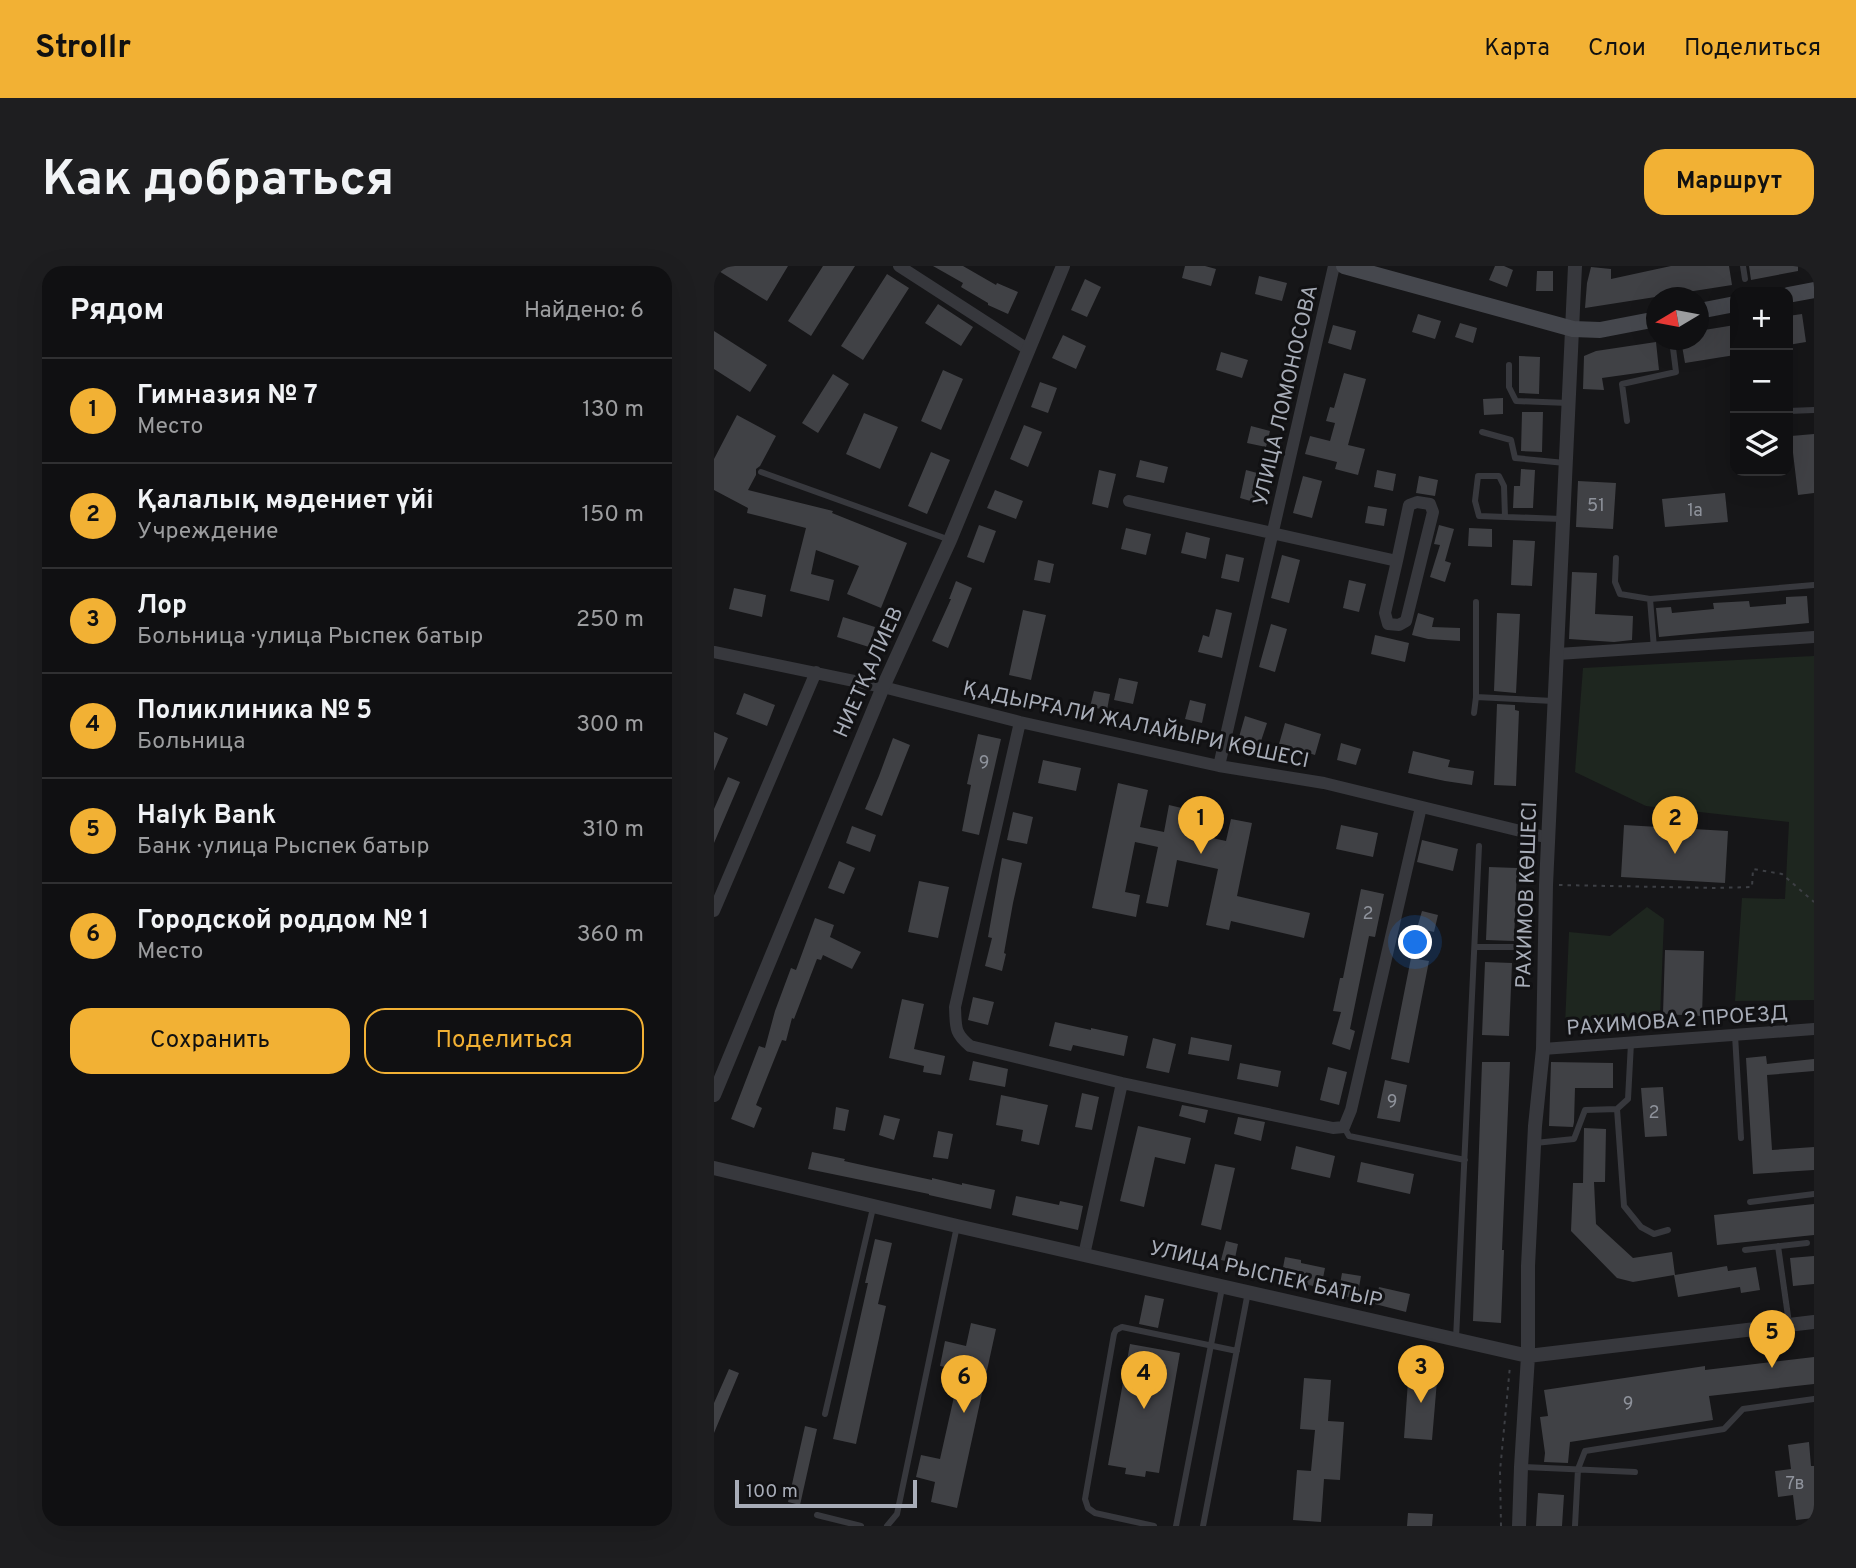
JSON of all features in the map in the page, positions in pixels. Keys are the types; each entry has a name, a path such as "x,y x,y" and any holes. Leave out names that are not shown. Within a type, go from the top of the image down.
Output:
{"main road":[{"path":"1345,266 1573,329 1600,330 1646,321"},
{"path":"1793,294 1814,290"},
{"path":"1709,309 1730,305"}],"street":[{"path":"899,266 1029,350"},
{"name":"НИЕТҚАЛИЕВ","path":"714,1095 883,687 950,540 1063,266"},
{"name":"УЛИЦА ЛОМОНОСОВА","path":"1219,765 1334,266"},
{"name":"РАХИМОВ КӨШЕСІ","path":"1519,1526 1528,1356 1528,1266 1543,1049 1546,885 1576,266"},
{"name":"УЛИЦА ЛОМОНОСОВА","path":"1129,501 1397,561"},
{"path":"1417,502 1430,504 1433,512 1406,621 1398,625 1388,624 1385,613 1397,561 1409,505 1417,502"},
{"path":"1558,654 1814,637"},
{"name":"ҚАДЫРҒАЛИ ЖАЛАЙЫРИ КӨШЕСІ","path":"714,652 816,672 1020,722 1219,765 1324,783 1549,838"},
{"path":"714,911 816,672"},
{"path":"1020,722 956,1007 958,1036 970,1046 1122,1083 1333,1128 1344,1127 1352,1110 1421,807"},
{"name":"РАХИМОВА 2 ПРОЕЗД","path":"1543,1049 1814,1029"},
{"path":"1084,1255 1122,1083"},
{"name":"УЛИЦА РЫСПЕК БАТЫР","path":"714,1168 1528,1356 1814,1322"}],"lane":[{"path":"1742,266 1745,279"},
{"path":"1627,421 1622,384 1676,372 1673,350"},
{"path":"1509,365 1508,387 1516,401 1570,404"},
{"path":"1793,411 1814,410"},
{"path":"1482,432 1511,440 1515,458 1567,463"},
{"path":"761,472 950,540"},
{"path":"1505,517 1504,486 1499,476 1478,475 1475,501 1479,516 1505,517 1564,519"},
{"path":"1616,558 1615,582 1620,594 1650,599 1814,585"},
{"path":"1650,599 1654,648"},
{"path":"1474,713 1476,602"},
{"path":"1476,697 1555,701"},
{"path":"1456,1339 1479,846"},
{"path":"1475,947 1521,947"},
{"path":"1735,1035 1741,1138"},
{"path":"1535,1143 1574,1139 1585,1110 1617,1109 1628,1099 1631,1042"},
{"path":"1617,1109 1624,1206 1640,1227 1654,1234 1668,1230"},
{"path":"1344,1127 1349,1136 1465,1160"},
{"path":"1750,1202 1814,1194"},
{"path":"825,1414 874,1206"},
{"path":"887,1526 897,1514 957,1226"},
{"path":"1745,1250 1807,1243"},
{"path":"1777,1246 1789,1325"},
{"path":"1176,1526 1222,1286"},
{"path":"1203,1526 1248,1292"},
{"path":"1154,1526 1095,1513 1088,1508 1085,1499 1114,1334 1122,1327 1237,1351"},
{"path":"1576,1526 1578,1469 1585,1451 1724,1429 1743,1409 1814,1399"},
{"path":"1521,1467 1635,1472"},
{"path":"817,1515 861,1526"}],"path":[{"path":"1546,885 1752,887 1753,869 1782,874 1814,902"},
{"path":"1501,1526 1500,1471 1511,1352"}],"shaded area":[{"path":"1814,656 1814,1000 1735,1001 1742,898 1785,899 1789,822 1646,806 1575,772 1583,668"},
{"path":"1647,907 1664,919 1660,1019 1565,1026 1569,932 1610,936"}],"building":[{"path":"714,266 788,266 767,301"},
{"path":"823,266 855,266 811,336 788,321"},
{"path":"933,266 963,266 996,285 997,283 1018,292 1008,314 988,305 961,287 963,283"},
{"path":"1185,266 1216,269 1211,286 1182,278"},
{"path":"1495,266 1513,270 1507,287 1489,280"},
{"path":"1671,266 1729,266 1732,285 1709,289 1646,287 1646,298 1585,308 1591,267 1611,269 1611,279"},
{"path":"1749,266 1798,266 1798,271 1751,280"},
{"path":"1537,271 1553,271 1553,291 1536,291"},
{"path":"887,274 909,288 863,360 841,346"},
{"path":"1259,276 1287,283 1282,301 1255,294"},
{"path":"1085,279 1101,287 1087,317 1071,310"},
{"path":"938,304 973,327 961,346 925,323"},
{"path":"1418,314 1441,321 1435,339 1412,332"},
{"path":"1802,314 1806,342 1793,344 1793,315"},
{"path":"1460,323 1477,328 1473,343 1455,337"},
{"path":"1333,325 1356,331 1351,350 1328,343"},
{"path":"1730,326 1730,356 1685,363 1683,350 1709,350 1709,329"},
{"path":"714,331 767,365 750,392 714,369"},
{"path":"1063,335 1086,346 1076,369 1052,358"},
{"path":"1646,344 1646,350 1657,350 1659,370 1602,378 1604,390 1583,389 1584,356 1596,351"},
{"path":"1221,352 1248,360 1242,378 1216,370"},
{"path":"1519,356 1540,357 1539,394 1519,393"},
{"path":"943,370 963,379 941,430 921,421"},
{"path":"1344,373 1366,379 1348,445 1365,449 1358,475 1335,469 1337,462 1305,454 1310,436 1330,441 1335,423 1326,421 1330,407 1334,408"},
{"path":"833,374 849,384 818,433 802,423"},
{"path":"1040,382 1057,388 1048,413 1031,407"},
{"path":"1503,398 1503,414 1484,415 1483,399"},
{"path":"1522,412 1543,412 1542,452 1521,451"},
{"path":"864,413 898,427 880,469 846,454"},
{"path":"737,415 776,436 756,469 756,475 748,490 833,511 832,513 907,543 881,608 847,594 859,566 816,550 811,574 834,580 829,601 790,591 806,528 747,513 748,508 714,490 714,459"},
{"path":"1024,425 1042,432 1028,467 1010,459"},
{"path":"1251,426 1270,431 1266,447 1247,443"},
{"path":"1814,434 1814,493 1798,495 1793,436"},
{"path":"931,452 950,460 927,514 908,506"},
{"path":"1140,460 1168,467 1164,483 1136,477"},
{"path":"1521,469 1535,470 1533,508 1513,508 1514,486 1520,486"},
{"path":"1099,470 1116,474 1108,508 1092,504"},
{"path":"1246,470 1261,474 1254,502 1240,498"},
{"path":"1377,470 1396,474 1393,491 1374,487"},
{"path":"1303,476 1322,481 1312,518 1293,513"},
{"path":"1419,476 1438,480 1435,496 1416,493"},
{"path":"1578,481 1616,483 1613,529 1576,527"},
{"path":"995,490 1023,501 1016,519 987,508"},
{"path":"1725,493 1728,522 1665,527 1662,499"},
{"path":"1368,506 1387,509 1384,526 1365,523"},
{"path":"979,525 996,531 984,563 967,557"},
{"path":"1439,525 1454,529 1445,561 1451,563 1445,582 1430,577 1440,545 1434,544"},
{"path":"1126,528 1151,534 1146,555 1121,549"},
{"path":"1469,528 1492,529 1492,547 1468,546"},
{"path":"1186,532 1210,538 1206,559 1181,553"},
{"path":"1513,540 1535,541 1532,586 1511,585"},
{"path":"1226,554 1244,558 1239,582 1221,578"},
{"path":"1282,555 1300,560 1289,603 1271,598"},
{"path":"1038,560 1054,564 1050,583 1034,580"},
{"path":"1572,572 1597,573 1595,614 1633,616 1632,640 1614,642 1569,639"},
{"path":"1349,580 1366,584 1359,612 1343,608"},
{"path":"956,581 972,588 948,648 932,641"},
{"path":"734,588 766,595 762,617 729,609"},
{"path":"1807,596 1809,623 1659,637 1656,608 1671,607 1672,613 1714,609 1713,603 1749,601 1750,607 1786,604 1786,597"},
{"path":"1216,609 1232,613 1222,658 1198,652 1203,635 1209,637"},
{"path":"1023,610 1046,615 1031,680 1009,675"},
{"path":"1418,613 1434,618 1432,627 1460,628 1460,641 1412,635"},
{"path":"1497,613 1520,614 1516,693 1494,691"},
{"path":"843,617 875,627 869,647 837,637"},
{"path":"1271,624 1287,629 1275,672 1259,667"},
{"path":"1375,635 1409,643 1405,662 1371,654"},
{"path":"1119,678 1138,682 1133,704 1114,700"},
{"path":"1094,691 1110,694 1107,710 1090,707"},
{"path":"744,693 775,705 767,726 736,714"},
{"path":"1190,700 1206,704 1202,723 1185,719"},
{"path":"1497,704 1515,705 1515,710 1519,711 1516,786 1494,785"},
{"path":"1245,716 1267,723 1260,744 1239,737"},
{"path":"1285,723 1321,734 1315,755 1279,744"},
{"path":"714,732 728,738 714,771"},
{"path":"978,734 1001,739 979,835 962,831 971,785 967,784"},
{"path":"893,738 910,745 882,816 865,809"},
{"path":"1341,743 1361,749 1356,765 1337,760"},
{"path":"1413,751 1450,760 1448,767 1474,771 1472,785 1408,773"},
{"path":"1043,760 1081,768 1076,791 1038,783"},
{"path":"728,777 740,782 714,843 714,809"},
{"path":"1118,783 1148,790 1140,827 1164,832 1169,805 1190,810 1185,832 1226,841 1231,819 1252,823 1237,896 1310,913 1304,938 1231,921 1229,930 1206,925 1218,869 1177,860 1168,907 1146,903 1158,847 1135,842 1125,892 1140,895 1136,917 1092,908"},
{"path":"1013,812 1033,817 1027,844 1007,840"},
{"path":"1341,825 1378,833 1373,857 1336,849"},
{"path":"1624,825 1728,831 1725,883 1621,877"},
{"path":"852,826 876,835 870,852 846,843"},
{"path":"1422,840 1458,849 1453,871 1417,862"},
{"path":"1002,858 1022,863 1002,971 985,966 992,938 988,937"},
{"path":"839,861 855,868 844,894 828,888"},
{"path":"1489,867 1517,868 1514,941 1486,940"},
{"path":"919,881 949,887 938,938 908,932"},
{"path":"1361,889 1384,894 1375,937 1369,936 1350,1029 1355,1031 1350,1050 1332,1044 1341,1012 1333,1011 1340,978 1343,978"},
{"path":"1422,911 1438,915 1434,932 1417,928"},
{"path":"815,918 834,925 830,937 861,952 852,969 823,955 821,960 817,959 794,1019 792,1018 786,1041 782,1040 756,1105 762,1108 754,1128 731,1119 759,1046 765,1048 791,968 796,970"},
{"path":"1665,950 1704,951 1702,1016 1663,1014"},
{"path":"1411,958 1429,961 1409,1063 1391,1059"},
{"path":"1485,962 1512,963 1509,1036 1482,1035"},
{"path":"973,997 994,1002 988,1025 968,1020"},
{"path":"902,999 924,1004 914,1049 945,1056 941,1075 923,1072 924,1066 889,1058"},
{"path":"1055,1022 1128,1036 1124,1056 1073,1045 1071,1051 1049,1046"},
{"path":"1191,1037 1232,1045 1229,1061 1188,1054"},
{"path":"1153,1038 1176,1044 1169,1073 1146,1068"},
{"path":"1766,1056 1767,1064 1814,1059 1814,1071 1767,1075 1772,1150 1814,1147 1814,1170 1753,1174 1746,1058"},
{"path":"973,1061 1008,1069 1005,1087 969,1080"},
{"path":"1482,1062 1510,1062 1501,1323 1473,1321"},
{"path":"1551,1062 1613,1063 1613,1088 1575,1088 1573,1127 1549,1126"},
{"path":"1240,1063 1281,1071 1278,1087 1237,1079"},
{"path":"1328,1067 1347,1072 1339,1105 1320,1100"},
{"path":"1385,1080 1407,1085 1400,1122 1377,1118"},
{"path":"1663,1087 1667,1136 1645,1137 1641,1088"},
{"path":"1082,1093 1099,1097 1092,1130 1075,1127"},
{"path":"1001,1095 1048,1105 1039,1145 1021,1141 1023,1130 996,1125"},
{"path":"1182,1105 1208,1110 1205,1123 1179,1116"},
{"path":"836,1107 849,1110 845,1131 833,1129"},
{"path":"884,1115 900,1119 894,1140 879,1135"},
{"path":"1238,1117 1265,1122 1261,1141 1234,1134"},
{"path":"1138,1126 1191,1138 1185,1164 1155,1157 1144,1207 1120,1201"},
{"path":"1584,1128 1606,1129 1605,1182 1594,1182 1596,1224 1633,1258 1672,1252 1675,1275 1727,1266 1728,1271 1756,1267 1760,1290 1741,1293 1740,1287 1678,1297 1674,1275 1633,1282 1617,1278 1571,1231 1573,1183 1583,1183"},
{"path":"938,1131 953,1134 948,1159 933,1157"},
{"path":"1296,1146 1335,1156 1330,1178 1291,1169"},
{"path":"812,1152 932,1180 995,1190 991,1209 808,1169"},
{"path":"1361,1162 1414,1174 1410,1194 1357,1182"},
{"path":"1215,1164 1235,1168 1221,1230 1201,1225"},
{"path":"1016,1196 1059,1205 1060,1201 1083,1206 1078,1230 1012,1215"},
{"path":"1814,1204 1814,1235 1717,1245 1714,1215"},
{"path":"875,1239 892,1243 878,1304 886,1306 856,1444 833,1439 868,1283 865,1283"},
{"path":"1226,1241 1238,1244 1234,1263 1221,1260"},
{"path":"1814,1256 1814,1284 1793,1286 1790,1258"},
{"path":"1285,1257 1325,1268 1321,1288 1281,1278"},
{"path":"1342,1273 1361,1276 1357,1299 1338,1295"},
{"path":"1379,1287 1410,1294 1406,1312 1375,1304"},
{"path":"1145,1295 1164,1299 1158,1328 1139,1324"},
{"path":"971,1323 996,1329 957,1508 931,1502 935,1482 916,1477 921,1455 940,1459 960,1370 940,1366 945,1341 966,1346"},
{"path":"1130,1344 1180,1353 1159,1473 1146,1471 1145,1477 1125,1474 1126,1468 1108,1465"},
{"path":"1814,1357 1814,1384 1709,1396 1713,1420 1570,1442 1568,1463 1544,1462 1540,1417 1548,1416 1544,1390 1705,1366 1705,1370"},
{"path":"1409,1367 1438,1369 1432,1440 1404,1438"},
{"path":"729,1369 739,1373 714,1433 714,1403"},
{"path":"1304,1378 1331,1380 1328,1421 1344,1422 1340,1480 1324,1479 1321,1522 1293,1520 1297,1470 1311,1471 1315,1430 1300,1429"},
{"path":"805,1426 817,1429 800,1505 788,1502"},
{"path":"1809,1442 1811,1466 1814,1466 1814,1518 1796,1520 1793,1495 1778,1497 1775,1471 1791,1469 1788,1445"},
{"path":"1538,1493 1564,1495 1562,1526 1536,1526"},
{"path":"1408,1513 1433,1514 1432,1526 1407,1526"}],"place":[{"name":"Гимназия № 7","path":"1201,854"},
{"name":"Қалалық мәдениет үйі","path":"1675,854"},
{"name":"Halyk Bank","path":"1772,1368"},
{"name":"Лор","path":"1421,1403"},
{"name":"Поликлиника № 5","path":"1144,1409"},
{"name":"Городской роддом № 1","path":"964,1413"}]}
